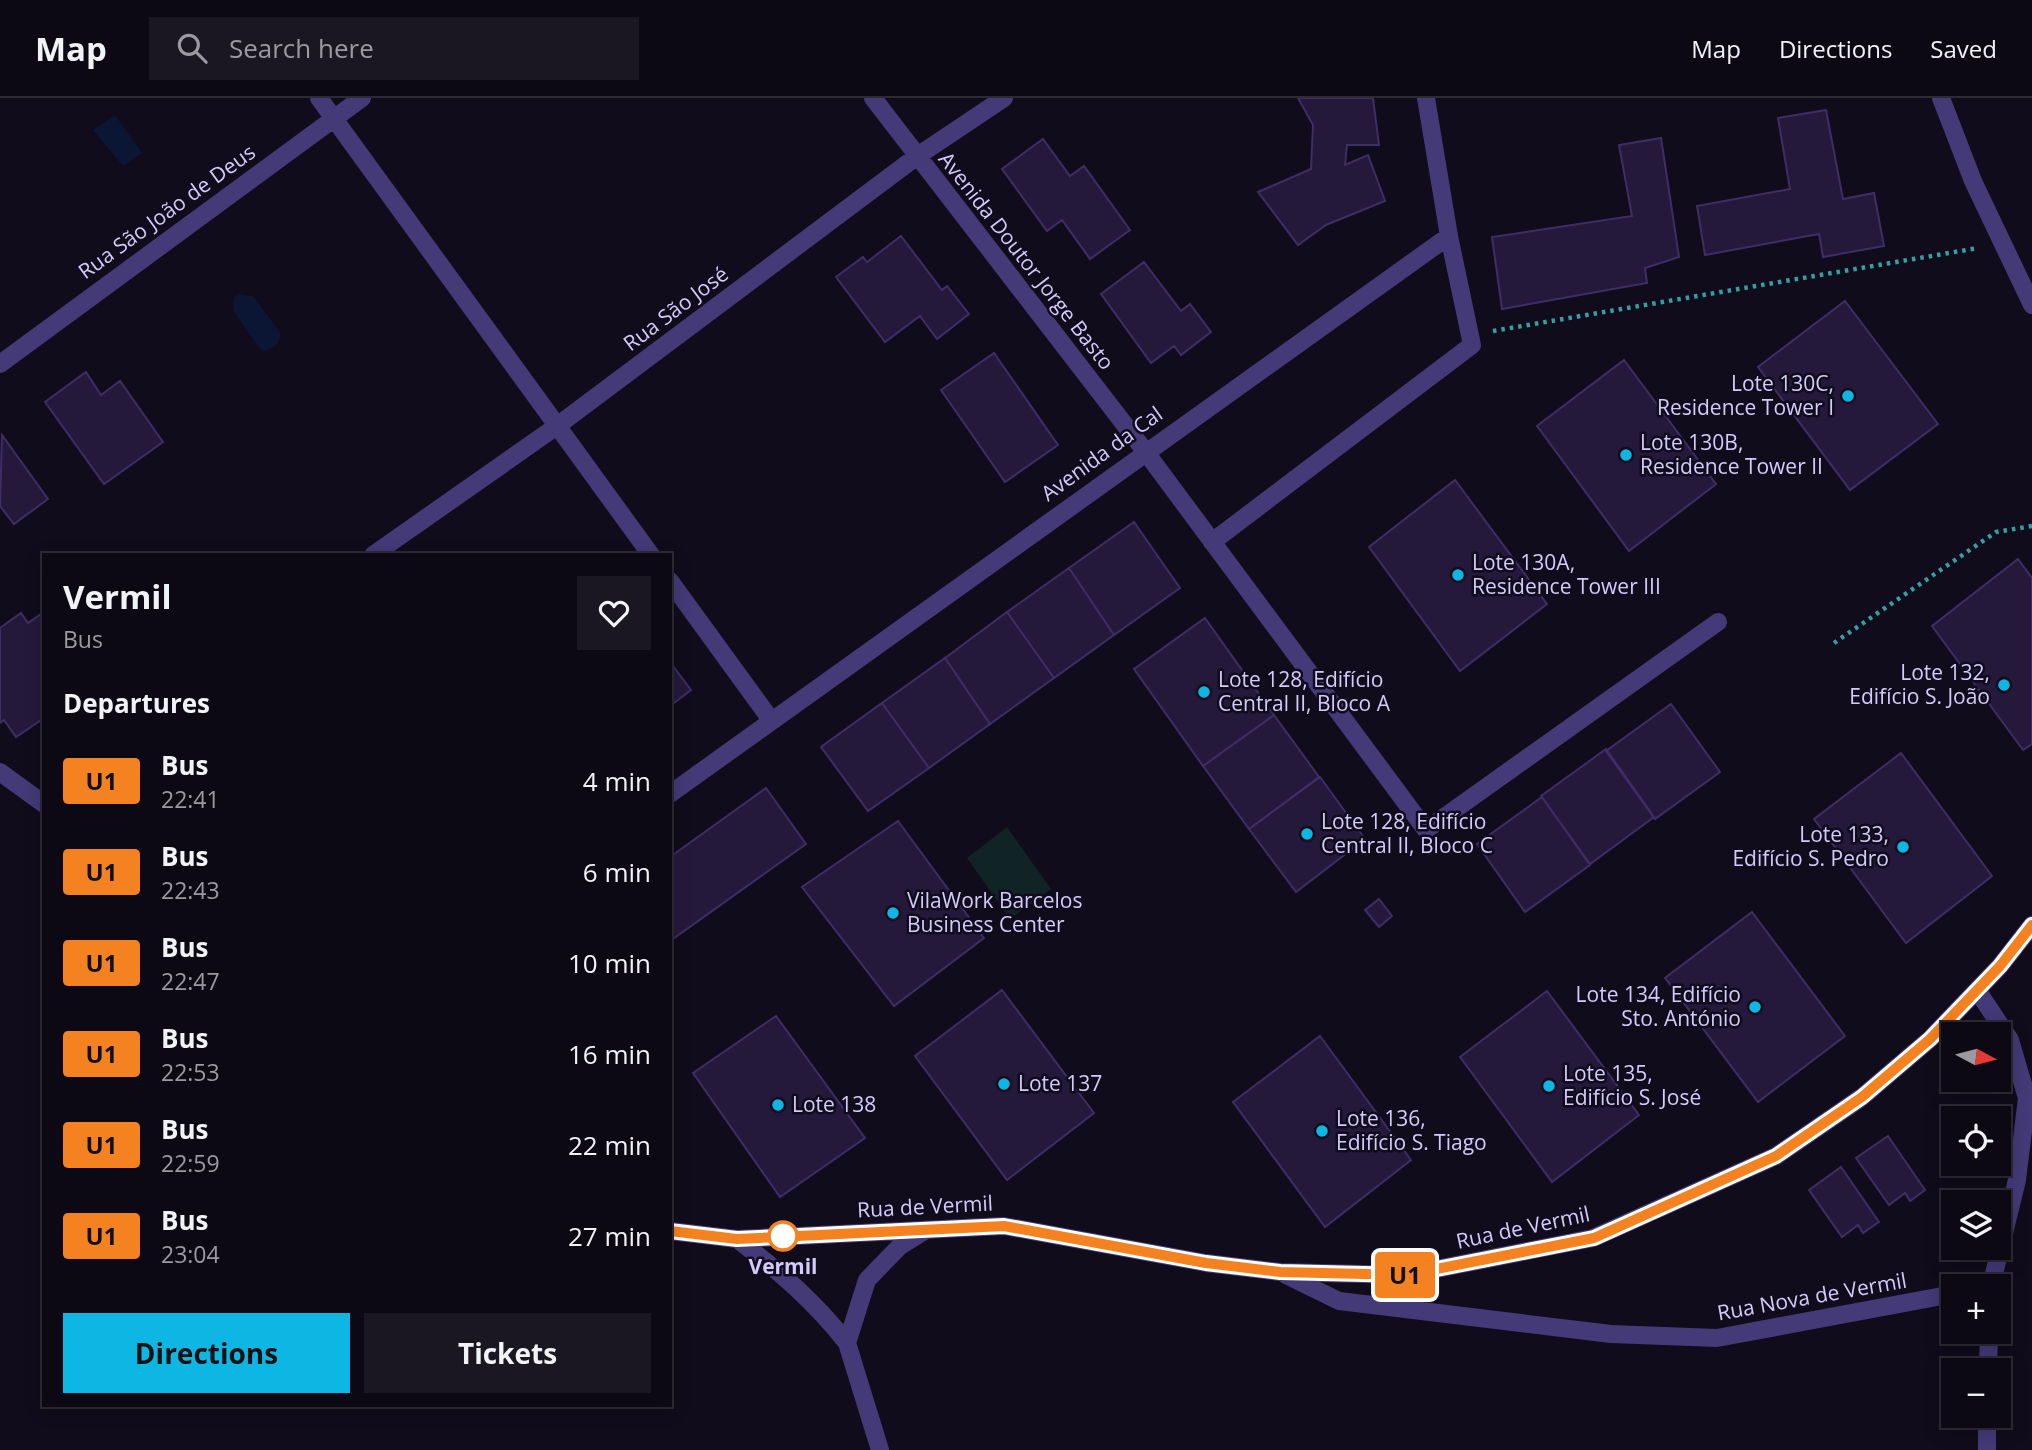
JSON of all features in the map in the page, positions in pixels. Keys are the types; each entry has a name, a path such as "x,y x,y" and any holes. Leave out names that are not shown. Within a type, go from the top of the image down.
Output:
{"street":[{"path":"318,98 650,553"},
{"name":"Rua São João de Deus","path":"0,364 362,98"},
{"name":"Avenida Doutor Jorge Basto","path":"873,98 1145,452 1426,830 1718,622"},
{"name":"Rua São José","path":"376,553 557,426 916,157 1004,98"},
{"path":"1212,542 1472,345 1449,236 1426,98"},
{"path":"1941,98 1973,180 2032,305"},
{"name":"Avenida da Cal","path":"672,793 1449,236"},
{"path":"672,584 771,720"},
{"path":"0,772 39,794"},
{"name":"Rua de Vermil","path":"672,1231 737,1239 1004,1226 1206,1263 1280,1272 1406,1275 1594,1238 1776,1156 1862,1097 1930,1039 1977,990 2032,925"},
{"path":"1977,990 2010,1040 2027,1098 2017,1180 1994,1274"},
{"path":"847,1343 867,1280 900,1246 927,1229"},
{"path":"737,1239 786,1276 819,1307 847,1343 880,1450"},
{"name":"Rua Nova de Vermil","path":"1280,1272 1339,1301 1611,1334 1717,1338 1838,1318 1941,1297"},
{"path":"1987,1428 1987,1450"}],"path":[{"path":"1470,335 2003,244"},
{"path":"1834,643 1996,532 2032,526"}],"green space":[{"path":"1007,827 1051,889 1010,919 967,858"}],"water":[{"path":"115,115 142,153 123,166 93,130"},
{"path":"240,294 253,296 281,334 272,348 262,351 233,311 234,297"}],"building":[{"path":"1298,98 1373,98 1379,145 1347,145 1345,165 1368,155 1385,201 1326,225 1298,245 1258,192 1311,169 1313,125"},
{"path":"1826,110 1843,199 1874,193 1884,246 1823,257 1819,234 1705,255 1697,206 1790,189 1778,118"},
{"path":"1661,138 1679,257 1645,268 1647,283 1502,309 1492,237 1632,216 1619,145"},
{"path":"1043,139 1070,176 1084,166 1130,230 1090,259 1062,220 1047,231 1002,169"},
{"path":"901,236 942,290 947,286 969,314 937,339 920,316 885,342 836,277 863,257 867,262"},
{"path":"1144,262 1181,311 1190,304 1211,332 1181,355 1174,346 1151,363 1101,294"},
{"name":"Lote 130C, Residence Tower I","path":"1845,301 1938,424 1850,490 1758,367"},
{"path":"994,353 1058,445 1005,482 941,390"},
{"name":"Lote 130B, Residence Tower II","path":"1624,360 1716,484 1629,551 1537,426"},
{"path":"86,372 101,395 120,381 163,442 104,484 45,402"},
{"path":"2,435 48,499 14,524 0,506"},
{"name":"Lote 130A, Residence Tower III","path":"1455,480 1547,604 1460,671 1369,547"},
{"path":"1134,522 1180,588 1114,635 1069,568"},
{"name":"Lote 132, Edifício S. João","path":"2018,559 2032,578 2032,744 2023,750 1932,626"},
{"path":"1069,568 1114,635 1054,678 1007,612"},
{"path":"1007,612 1054,678 990,724 945,658"},
{"path":"21,613 28,623 42,613 42,719 16,737 4,720 0,723 0,628"},
{"name":"Lote 128, Edifício Central II, Bloco A","path":"1205,618 1274,715 1203,766 1134,669"},
{"path":"945,658 990,724 929,768 882,703"},
{"path":"672,665 691,690 672,704"},
{"path":"882,703 929,768 868,811 821,747"},
{"path":"1671,704 1720,772 1655,819 1606,751"},
{"path":"1274,715 1319,777 1249,829 1203,766"},
{"path":"1606,749 1654,817 1590,864 1541,796"},
{"name":"Lote 133, Edifício S. Pedro","path":"1901,753 1992,876 1906,943 1814,819"},
{"name":"Lote 128, Edifício Central II, Bloco C","path":"1320,777 1365,839 1296,892 1249,829"},
{"path":"766,788 806,844 672,940 672,856"},
{"path":"1542,797 1590,865 1525,912 1477,844"},
{"name":"VilaWork Barcelos Business Center","path":"898,821 984,938 894,1006 802,887"},
{"path":"1379,899 1392,916 1379,927 1365,910"},
{"name":"Lote 134, Edifício Sto. António","path":"1752,912 1845,1036 1758,1102 1665,978"},
{"name":"Lote 137","path":"1002,990 1094,1113 1007,1180 915,1056"},
{"name":"Lote 135, Edifício S. José","path":"1547,991 1639,1115 1552,1182 1460,1057"},
{"name":"Lote 138","path":"776,1016 865,1138 780,1197 693,1073"},
{"name":"Lote 136, Edifício S. Tiago","path":"1320,1036 1411,1160 1325,1227 1233,1102"},
{"path":"1888,1136 1925,1190 1910,1201 1905,1193 1889,1205 1856,1158"},
{"path":"1841,1167 1879,1222 1863,1233 1858,1225 1842,1237 1809,1190"}],"bus line":[{"name":"U1","path":"672,1232 737,1239 1004,1226 1206,1263 1280,1272 1406,1275 1594,1238 1776,1156 1862,1097 1930,1039 2000,966 2032,925"}],"place":[{"name":"Lote 130C, Residence Tower I","path":"1848,396"},
{"name":"Lote 130B, Residence Tower II","path":"1626,455"},
{"name":"Lote 130A, Residence Tower III","path":"1458,575"},
{"name":"Lote 132, Edifício S. João","path":"2004,685"},
{"name":"Lote 128, Edifício Central II, Bloco A","path":"1204,692"},
{"name":"Lote 128, Edifício Central II, Bloco C","path":"1307,834"},
{"name":"Lote 133, Edifício S. Pedro","path":"1903,847"},
{"name":"VilaWork Barcelos Business Center","path":"893,913"},
{"name":"Lote 134, Edifício Sto. António","path":"1755,1007"},
{"name":"Lote 137","path":"1004,1084"},
{"name":"Lote 135, Edifício S. José","path":"1549,1086"},
{"name":"Lote 138","path":"778,1105"},
{"name":"Lote 136, Edifício S. Tiago","path":"1322,1131"},
{"name":"Vermil","path":"783,1236"}]}
